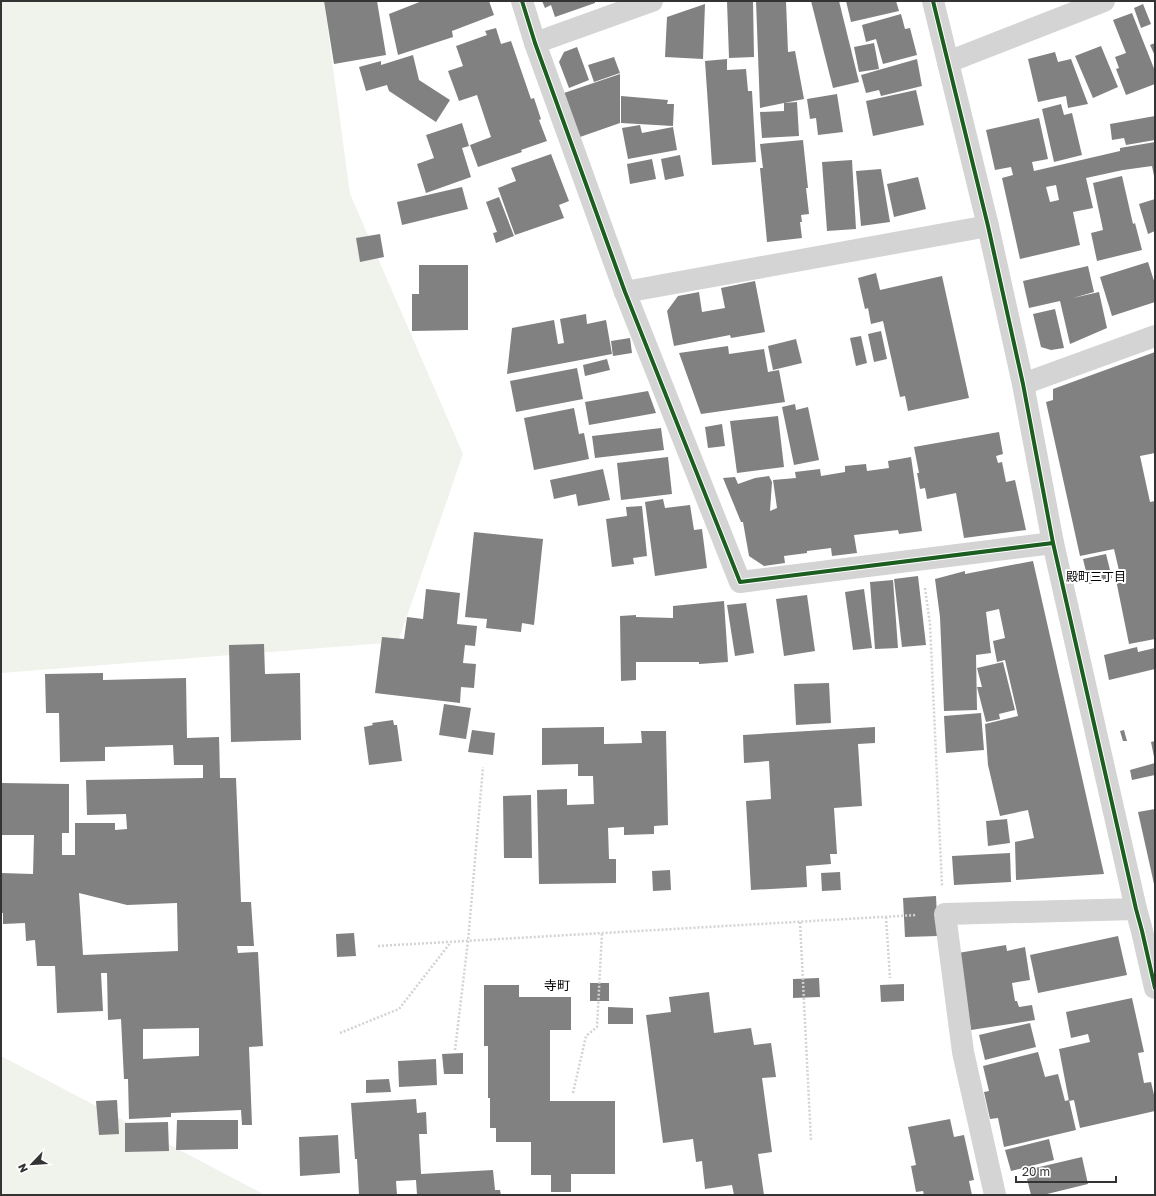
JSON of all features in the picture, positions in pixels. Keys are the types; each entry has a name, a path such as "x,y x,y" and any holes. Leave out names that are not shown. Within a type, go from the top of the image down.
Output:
{"street":[{"path":"522,1 535,43 625,292 740,582 1053,543"},
{"path":"535,43 652,1"},
{"path":"933,1 988,226 1023,384 1053,543 1136,909 1149,931 1155,988"},
{"path":"948,62 1104,1"},
{"path":"625,292 988,226"},
{"path":"1023,384 1155,336"},
{"path":"995,1195 963,1052 945,914 1136,909"}],"path":[{"path":"378,946 945,914 940,872 930,624 921,559"},
{"path":"455,1050 468,941 483,767"},
{"path":"886,917 890,978"},
{"path":"800,922 811,1141"},
{"path":"573,1093 586,1036 597,1027 602,933"},
{"path":"340,1033 399,1009 451,942"}],"shaded area":[{"path":"1,1 324,1 350,194 463,454 398,642 1,673"},
{"path":"1,1056 265,1195 1,1195"}],"building":[{"path":"324,1 377,1 386,55 334,64"},
{"path":"422,1 489,1 494,15 452,31 453,37 398,55 389,14"},
{"path":"542,1 595,1 595,3 555,17 551,5 545,8"},
{"path":"727,1 753,1 754,57 729,58"},
{"path":"756,1 786,1 788,52 795,51 804,99 760,108"},
{"path":"811,1 839,1 859,82 833,88"},
{"path":"846,1 896,1 899,11 851,22"},
{"path":"705,4 703,59 665,57 667,17"},
{"path":"1143,4 1151,24 1141,28 1134,8"},
{"path":"1132,13 1155,71 1155,84 1126,95 1116,69 1119,68 1115,57 1126,53 1113,20"},
{"path":"901,14 905,29 910,28 917,55 883,64 876,39 866,42 862,25"},
{"path":"496,28 501,44 511,41 531,99 534,98 541,119 539,120 547,141 521,150 522,152 478,167 470,145 491,137 477,95 459,101 448,71 463,66 456,46 487,35 485,31"},
{"path":"874,43 879,69 859,72 854,47"},
{"path":"1155,43 1155,56 1150,45"},
{"path":"1101,46 1118,87 1093,98 1075,56"},
{"path":"577,47 589,80 569,88 559,62 564,52"},
{"path":"1055,52 1058,62 1071,59 1088,104 1068,108 1066,96 1038,102 1028,59"},
{"path":"413,55 419,80 450,100 436,122 389,91 387,85 366,91 359,67 381,61 381,65"},
{"path":"614,57 620,73 594,82 588,65"},
{"path":"727,59 727,70 746,69 748,91 752,91 756,162 712,165 705,61"},
{"path":"917,59 922,86 881,96 879,90 866,93 861,75"},
{"path":"620,74 620,123 580,137 564,93"},
{"path":"916,90 924,125 873,136 866,101"},
{"path":"837,94 843,132 818,135 816,118 810,119 807,99"},
{"path":"621,96 668,100 667,104 674,104 673,126 621,123"},
{"path":"797,102 799,136 762,138 760,112 784,111 784,103"},
{"path":"1061,104 1064,115 1072,113 1082,155 1054,162 1042,109"},
{"path":"1155,116 1155,140 1126,145 1124,138 1112,140 1110,124"},
{"path":"1039,118 1048,159 1032,162 1034,171 1120,151 1120,148 1155,142 1155,181 1152,166 1123,170 1086,178 1093,208 1073,212 1080,245 1020,259 1002,178 1013,175 1011,167 995,170 986,130","holes":["1056,185 1059,200 1050,202 1046,187"]},
{"path":"462,123 469,146 462,148 471,177 426,193 417,164 434,158 426,135"},
{"path":"640,125 642,133 673,127 677,150 628,159 622,128"},
{"path":"803,140 809,214 801,215 802,222 800,222 802,238 767,242 760,168 763,168 760,144"},
{"path":"551,154 569,201 559,205 564,218 515,235 498,188 516,181 511,168"},
{"path":"680,155 684,176 665,180 661,159"},
{"path":"652,159 656,179 630,184 627,164"},
{"path":"852,160 856,229 827,231 822,162"},
{"path":"881,169 890,222 861,226 856,171"},
{"path":"1122,176 1133,224 1135,223 1142,250 1097,261 1091,233 1103,230 1093,183"},
{"path":"918,177 926,209 894,217 887,184"},
{"path":"462,187 468,209 402,225 397,202"},
{"path":"499,197 514,236 496,243 493,233 497,232 486,202"},
{"path":"1155,199 1155,231 1148,234 1139,204"},
{"path":"380,234 384,257 360,262 356,238"},
{"path":"1148,262 1155,284 1155,302 1112,316 1100,277"},
{"path":"419,265 468,265 468,330 412,331 412,294 419,294"},
{"path":"1088,266 1094,292 1073,298 1099,292 1107,328 1070,344 1060,301 1029,308 1023,281"},
{"path":"876,273 880,290 942,276 969,398 908,411 905,396 900,397 883,321 871,324 868,308 865,309 858,278"},
{"path":"755,281 765,332 731,338 730,335 674,346 667,311 678,296 699,292 702,312 725,308 721,288"},
{"path":"1055,309 1064,348 1051,350 1041,347 1033,314"},
{"path":"586,314 587,324 606,320 612,354 507,374 512,328 554,320 558,344 564,343 560,319"},
{"path":"881,331 887,359 874,362 868,334"},
{"path":"861,336 867,363 856,366 850,338"},
{"path":"630,338 632,353 613,356 611,341"},
{"path":"796,339 802,363 773,370 768,346"},
{"path":"728,346 729,354 764,349 768,372 779,370 785,402 701,414 679,353"},
{"path":"1155,352 1155,453 1140,456 1150,502 1155,501 1155,639 1129,644 1116,580 1121,579 1114,549 1080,556 1046,402 1053,400 1053,389"},
{"path":"607,359 610,370 585,376 583,365"},
{"path":"577,368 583,399 516,412 510,381"},
{"path":"648,391 656,413 589,425 585,402"},
{"path":"795,404 796,410 808,407 819,460 794,465 782,407"},
{"path":"574,408 579,434 584,433 589,459 534,470 524,418"},
{"path":"778,416 784,467 737,473 730,421"},
{"path":"722,424 725,446 708,448 705,427"},
{"path":"661,428 664,450 595,458 592,436"},
{"path":"999,432 1003,454 996,456 998,463 1002,462 1006,482 1015,480 1026,530 964,538 956,493 927,499 925,488 920,489 917,473 919,473 914,447"},
{"path":"668,457 672,494 621,500 617,463"},
{"path":"911,457 922,531 899,534 898,530 854,535 857,553 832,556 831,548 807,551 807,553 784,556 785,563 764,566 749,556 743,522 741,522 723,478 735,477 738,484 755,478 769,476 772,482 770,511 777,508 773,480 796,478 795,472 820,469 821,476 845,472 845,466 866,464 867,471 889,468 888,461"},
{"path":"603,469 610,500 578,506 576,494 554,499 550,480"},
{"path":"663,499 665,508 690,505 694,530 702,529 707,568 655,576 645,502"},
{"path":"642,506 647,556 633,558 634,564 612,567 606,519 627,516 626,507"},
{"path":"474,532 543,539 534,625 522,623 521,632 486,628 487,619 465,617"},
{"path":"1106,554 1112,578 1089,584 1083,559"},
{"path":"1033,561 1104,874 1016,880 1015,842 1034,838 1028,810 1000,816 988,765 985,724 1018,716 1005,660 997,662 993,641 1005,638 999,609 986,612 991,653 976,655 977,710 944,711 940,617 935,579 965,571 965,574"},
{"path":"918,576 926,645 902,647 894,579"},
{"path":"893,580 898,648 875,649 870,582"},
{"path":"426,589 460,593 457,624 477,626 475,646 465,645 463,663 476,664 474,688 461,687 460,703 375,693 382,637 404,639 407,617 423,619"},
{"path":"864,589 872,648 853,650 845,592"},
{"path":"807,595 815,651 784,656 776,599"},
{"path":"724,601 728,662 699,664 699,662 636,662 636,680 621,681 620,616 636,615 636,617 673,618 673,606"},
{"path":"746,603 754,653 735,656 727,605"},
{"path":"264,644 265,674 300,673 301,740 231,742 229,645"},
{"path":"1137,647 1138,652 1155,648 1155,669 1109,680 1104,655"},
{"path":"1003,662 1015,710 999,714 1000,719 986,722 977,687 982,687 977,668"},
{"path":"103,673 103,680 186,678 187,738 219,737 220,778 236,778 241,902 251,902 254,946 237,946 238,953 258,952 263,1046 249,1047 252,1125 242,1125 241,1110 171,1113 171,1117 129,1119 128,1079 124,1079 121,1019 108,1020 107,973 101,973 103,1011 57,1013 55,966 37,966 35,940 26,941 25,923 3,924 3,913 1,913 1,873 33,874 34,835 1,835 1,783 69,784 69,833 62,833 62,855 75,855 75,823 115,823 115,830 127,829 126,814 87,815 86,780 203,778 203,765 174,765 173,745 105,747 105,761 60,762 59,713 46,713 45,674","holes":["79,893 127,905 177,903 178,951 83,955","199,1028 199,1056 143,1059 143,1029"]},
{"path":"829,683 831,723 796,725 794,684"},
{"path":"444,704 471,708 466,739 439,735"},
{"path":"981,713 984,750 946,753 944,716"},
{"path":"393,720 394,725 397,725 402,761 369,765 364,727 373,725 372,723"},
{"path":"604,727 604,744 642,743 641,731 666,731 668,825 654,826 654,834 624,835 624,827 608,828 609,859 616,859 616,883 539,884 537,790 567,789 567,805 594,804 593,776 578,776 578,764 542,765 542,728"},
{"path":"875,727 875,743 858,744 862,806 834,808 837,854 830,854 831,864 806,866 807,887 751,890 746,801 771,799 769,761 744,763 743,735"},
{"path":"472,730 495,733 493,755 468,752"},
{"path":"1124,730 1127,741 1123,741 1120,731"},
{"path":"1155,741 1155,757 1154,757 1151,742"},
{"path":"1155,763 1155,775 1132,780 1130,770"},
{"path":"531,795 532,858 504,858 503,796"},
{"path":"1155,809 1155,884 1154,884 1138,812"},
{"path":"1007,819 1010,843 988,846 986,821"},
{"path":"1010,853 1011,882 954,885 952,856"},
{"path":"670,870 671,890 653,891 652,871"},
{"path":"840,872 841,890 822,891 821,873"},
{"path":"936,896 938,936 905,937 903,898"},
{"path":"354,933 356,956 337,957 336,934"},
{"path":"1118,936 1127,975 1038,993 1030,955"},
{"path":"1006,945 1007,951 1025,947 1030,980 1012,983 1015,1001 1017,1001 1019,1007 1032,1005 1035,1020 971,1030 958,953"},
{"path":"819,978 820,997 793,998 793,979"},
{"path":"590,983 609,983 609,1001 590,1001"},
{"path":"904,984 904,1001 881,1002 880,985"},
{"path":"484,985 519,985 519,997 571,997 571,1030 550,1030 550,1101 615,1101 615,1174 571,1174 571,1192 551,1192 551,1175 531,1175 531,1142 496,1142 496,1128 490,1128 490,1098 488,1098 488,1046 484,1046"},
{"path":"709,992 714,1033 751,1028 754,1045 771,1043 776,1077 762,1078 772,1152 758,1154 764,1195 734,1195 732,1185 705,1189 702,1161 696,1162 693,1139 663,1143 646,1015 671,1012 669,997"},
{"path":"1132,998 1144,1052 1138,1053 1144,1083 1151,1082 1155,1099 1155,1111 1080,1128 1074,1100 1069,1101 1059,1049 1090,1042 1088,1034 1071,1038 1066,1012"},
{"path":"608,1007 633,1008 633,1024 608,1024"},
{"path":"1030,1023 1036,1047 985,1060 979,1035"},
{"path":"1038,1052 1045,1077 1058,1074 1065,1101 1069,1100 1076,1130 1004,1147 998,1118 990,1119 984,1092 989,1091 983,1066"},
{"path":"463,1053 463,1074 444,1074 442,1054"},
{"path":"436,1059 437,1085 399,1087 398,1061"},
{"path":"389,1079 391,1092 366,1093 366,1080"},
{"path":"416,1099 417,1113 426,1112 427,1134 419,1134 421,1174 493,1170 495,1190 500,1190 501,1195 417,1195 416,1180 396,1181 397,1195 359,1195 351,1103"},
{"path":"117,1100 119,1134 99,1135 96,1101"},
{"path":"950,1119 954,1137 964,1135 974,1180 969,1181 972,1195 924,1195 923,1191 916,1192 911,1166 916,1165 908,1127"},
{"path":"177,1120 238,1120 238,1149 176,1150"},
{"path":"168,1122 169,1151 125,1152 125,1123"},
{"path":"338,1135 340,1173 300,1176 299,1137"},
{"path":"1049,1139 1054,1160 1011,1171 1005,1150"},
{"path":"1082,1157 1088,1184 1043,1195 1031,1195 1027,1179 1033,1177 1031,1169"}],"cycle path":[{"path":"522,1 535,43 625,292 740,582 1053,543"},
{"path":"933,1 988,226 1023,384 1053,543 1155,988"}],"district":[{"name":"殿町三丁目","path":"1096,577"},
{"name":"寺町","path":"557,985"}]}
